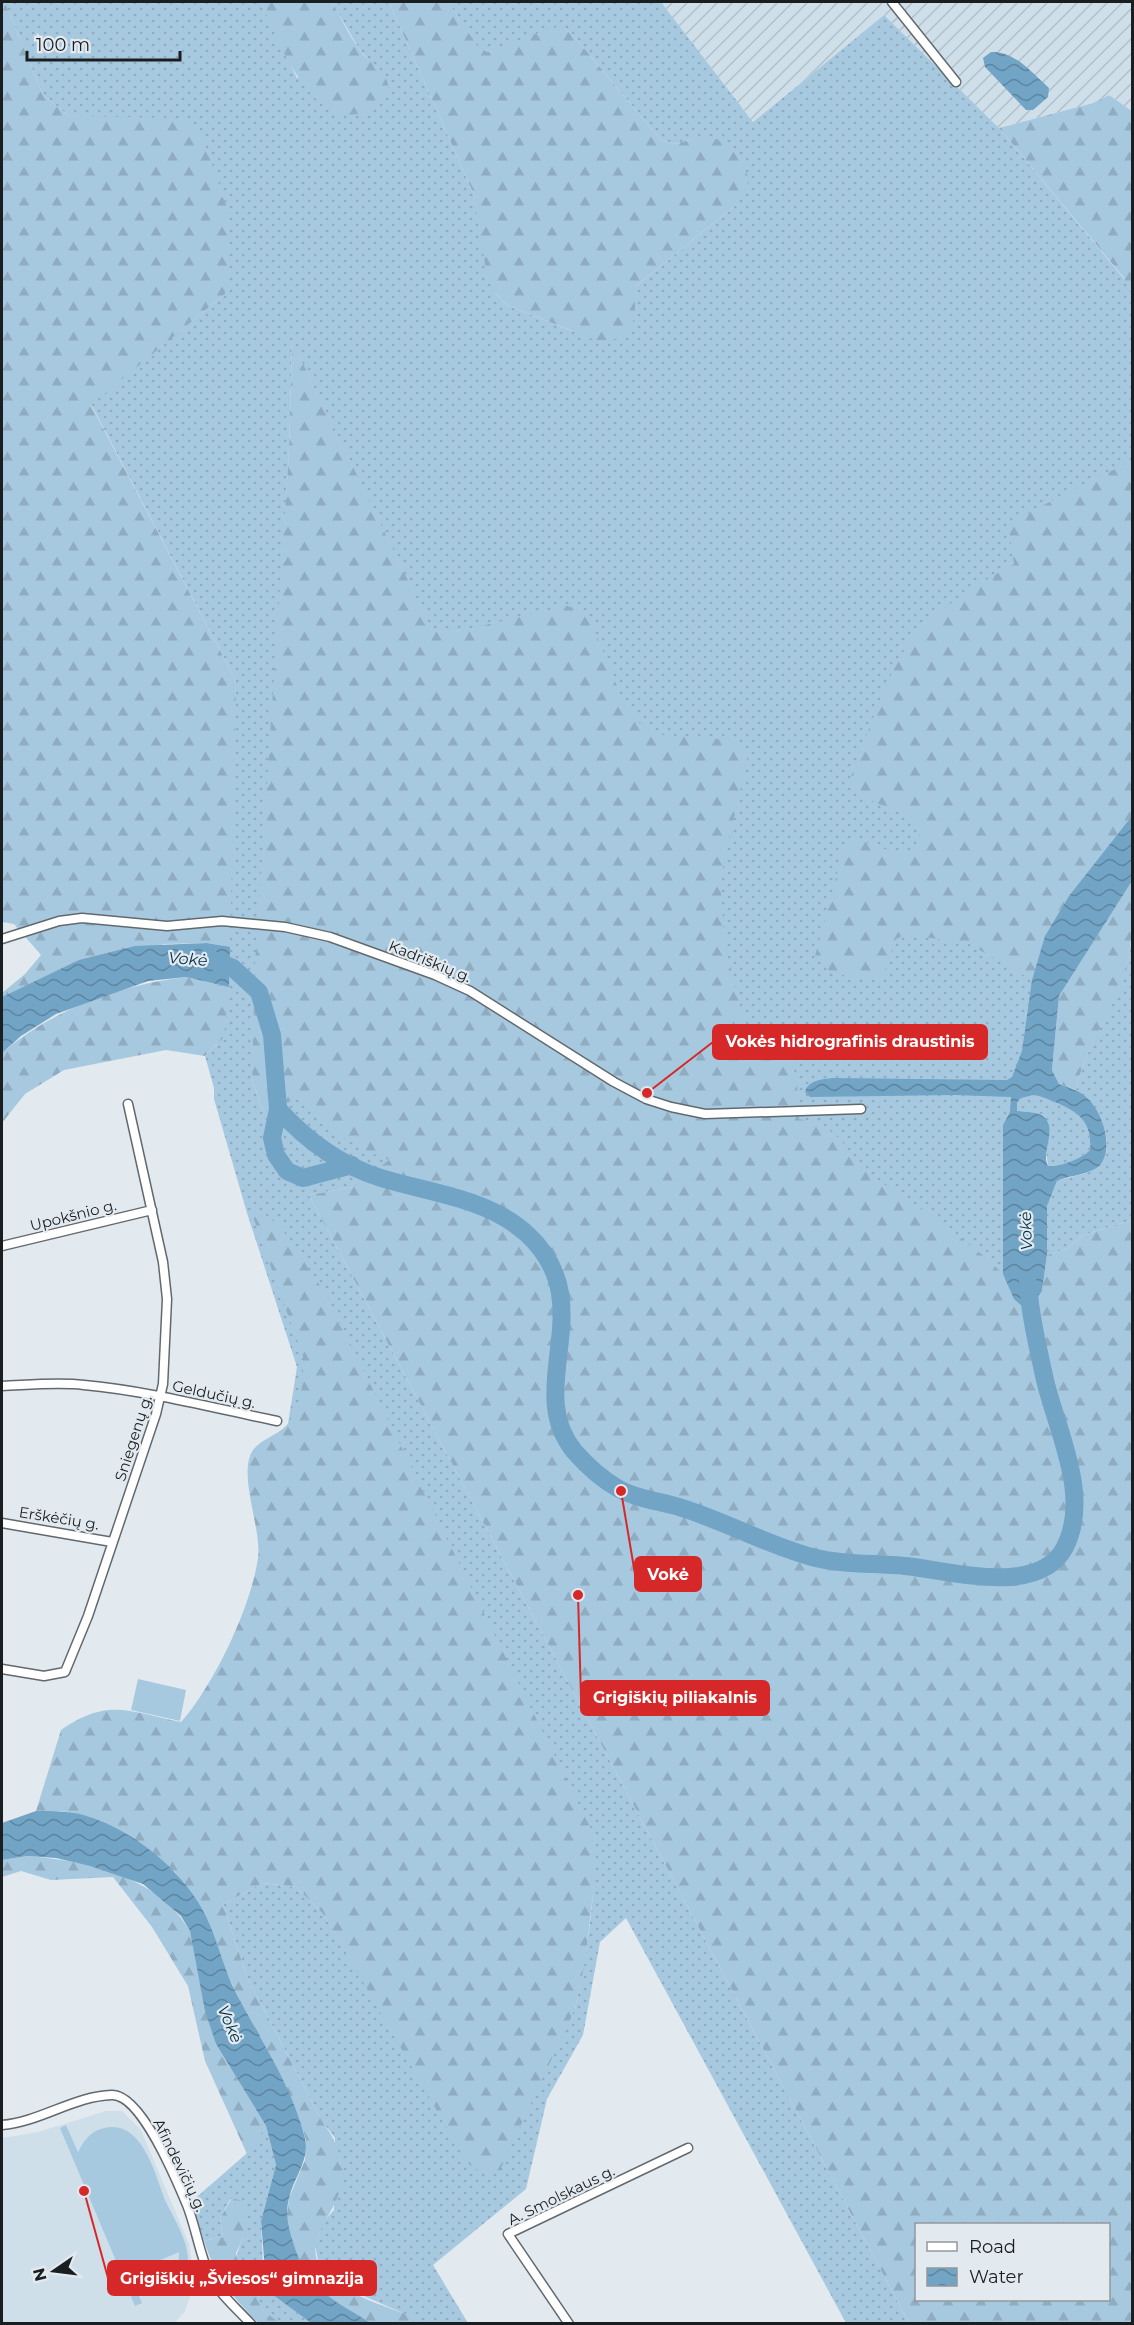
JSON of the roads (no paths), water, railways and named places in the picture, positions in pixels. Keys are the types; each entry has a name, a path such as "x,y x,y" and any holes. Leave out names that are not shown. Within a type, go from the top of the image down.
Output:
{"street":[{"path":"892,2 956,82"},
{"name":"Kadriškių g.","path":"2,939 58,921 82,918 167,926 222,921 285,927 330,937 435,975 470,991 614,1082 654,1102 705,1114 861,1109"},
{"name":"Sniegenų g.","path":"2,1670 44,1676 65,1672 88,1616 161,1396 167,1299 152,1210 128,1104"},
{"name":"Upokšnio g.","path":"2,1246 152,1210"},
{"name":"Geldučių g.","path":"2,1386 81,1384 161,1396 277,1421"},
{"name":"Erškėčių g.","path":"2,1523 112,1542"},
{"name":"Afindevičių g.","path":"2,2125 41,2116 93,2098 112,2095 128,2100 156,2140 187,2205 214,2282 251,2324"},
{"name":"A. Smolskaus g.","path":"569,2324 508,2234 688,2148"}],"water":[{"path":"991,52 1008,55 1023,64 1049,88 1048,97 1033,110 1026,110 985,67 983,58"},
{"path":"1132,816 1132,881 1059,996 1052,1070 1059,1084 1082,1093 1098,1112 1105,1130 1105,1157 1097,1168 1057,1181 1047,1206 1047,1255 1042,1291 1030,1307 1023,1307 1014,1299 1003,1274 1003,1125 1010,1112 1011,1097 954,1095 810,1097 805,1092 813,1083 833,1078 1007,1080 1012,1077 1022,1051 1032,980 1045,936 1069,896","holes":["1033,1095 1045,1098 1078,1115 1087,1126 1090,1150 1070,1162 1048,1166 1046,1154 1049,1126 1046,1120 1039,1114 1017,1111 1017,1102 1021,1098"]},
{"path":"207,943 230,947 229,987 186,977 148,981 56,1014 21,1036 2,1053 2,997 79,960 135,946"},
{"path":"36,1811 84,1815 122,1831 168,1865 192,1893 207,1917 237,1995 284,2082 305,2138 305,2154 291,2190 287,2210 290,2231 299,2258 306,2272 323,2292 371,2323 311,2323 273,2295 266,2282 261,2221 276,2165 266,2126 216,2044 205,2011 190,1931 181,1916 143,1884 90,1866 56,1858 27,1856 2,1860 2,1823"}],"waterway":[{"name":"Vokė","path":"207,958 233,968 259,992 272,1035 278,1109 272,1138 276,1155 287,1171 303,1178 352,1165"},
{"name":"Vokė","path":"278,1109 312,1141 351,1166 381,1178 477,1204 512,1222 527,1234 549,1261 559,1288 562,1317 555,1400 560,1426 574,1451 595,1472 627,1493 699,1514 779,1546 823,1560 905,1566 968,1575 1015,1576 1035,1572 1052,1563 1065,1547 1072,1527 1075,1507 1073,1485 1045,1380 1032,1319 1028,1283"}],"place":[{"name":"Vokės hidrografinis draustinis","path":"647,1093"},
{"name":"Vokė","path":"621,1491"},
{"name":"Grigiškių piliakalnis","path":"578,1595"},
{"name":"Grigiškių „Šviesos“ gimnazija","path":"84,2191"}]}
